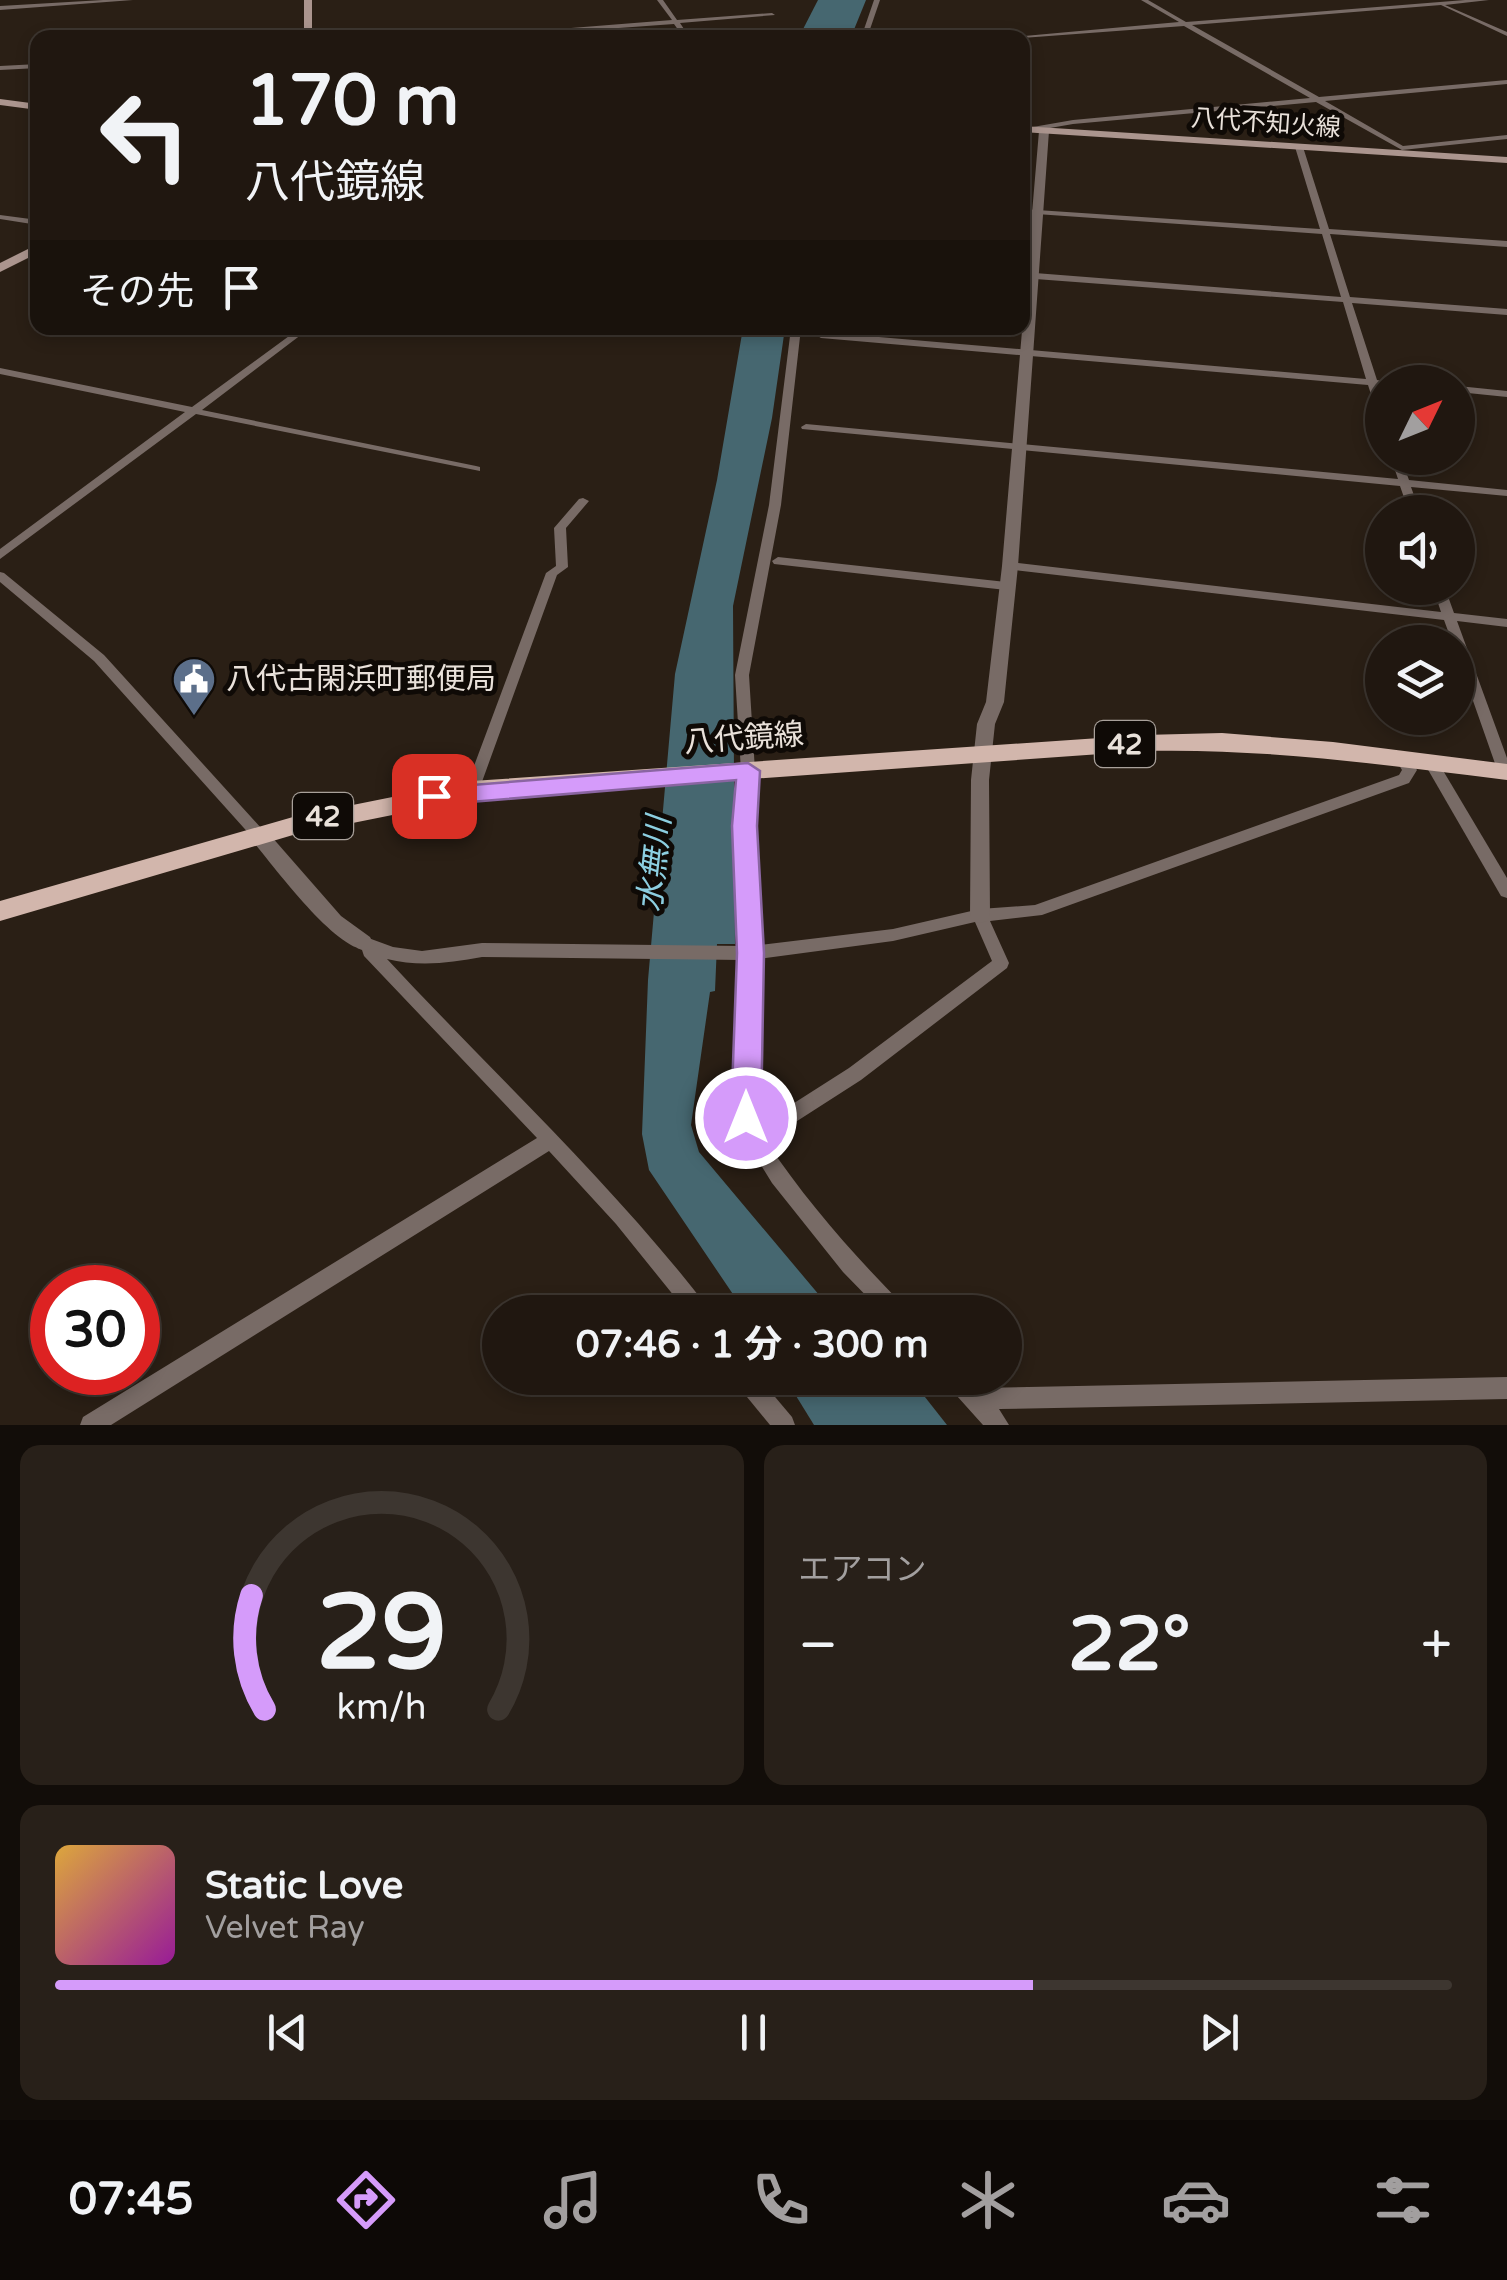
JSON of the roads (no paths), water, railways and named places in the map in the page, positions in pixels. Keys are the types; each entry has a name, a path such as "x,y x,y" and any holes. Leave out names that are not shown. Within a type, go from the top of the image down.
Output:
{"main road":[{"path":"308,0 308,30"},
{"path":"3,104 30,106"},
{"name":"八代不知火線","path":"1032,130 1507,160"},
{"path":"0,268 30,252"},
{"name":"八代鏡線","path":"0,911 256,833 378,805 472,790 1222,741 1506,772"}],"street":[{"path":"0,8 130,0"},
{"path":"660,0 680,30"},
{"path":"867,30 877,0"},
{"path":"1144,0 1402,148 1507,137"},
{"path":"1428,0 1507,34"},
{"path":"1030,36 1486,0"},
{"path":"562,30 772,15"},
{"path":"0,68 30,66"},
{"path":"1507,82 1073,122 1032,130 1030,212 1507,244"},
{"path":"1299,147 1372,365"},
{"path":"0,216 30,222"},
{"path":"1030,275 1507,312"},
{"path":"0,556 296,335"},
{"path":"795,335 775,505 742,675 750,953 746,1118 754,1139 779,1177 880,1295"},
{"path":"821,335 1365,381"},
{"path":"754,1139 855,1074 1001,963 980,916 980,780 986,724 994,702 1010,566 1024,335"},
{"path":"0,371 476,469"},
{"path":"1475,391 1507,394"},
{"path":"806,428 1507,493"},
{"path":"1401,475 1408,495"},
{"path":"472,790 552,573 562,568 560,528 582,501"},
{"path":"778,561 1006,586"},
{"path":"1010,566 1507,623"},
{"path":"0,576 99,658 334,922 363,943 391,956 447,957 482,950 750,953 893,934 980,916 1036,911 1404,779 1410,770 1404,760"},
{"path":"1445,605 1506,772"},
{"path":"1430,761 1507,892"},
{"path":"363,943 440,1029 602,1190 686,1295"},
{"path":"91,1425 551,1140"},
{"path":"975,1399 1507,1388"},
{"path":"760,1395 784,1425"},
{"path":"971,1395 998,1425"}],"water":[{"path":"818,0 866,0 854,30 803,30"},
{"path":"742,335 784,335 772,418 733,606 735,944 717,944 715,991 710,992 691,1125 699,1152 819,1295 734,1295 649,1170 642,1134 648,980 675,674 717,480"},
{"path":"795,1395 923,1395 947,1425 814,1425"}],"place":[{"name":"八代古閑浜町郵便局","path":"194,717"}],"water label":[{"name":"水無川","path":"654,864"}]}
